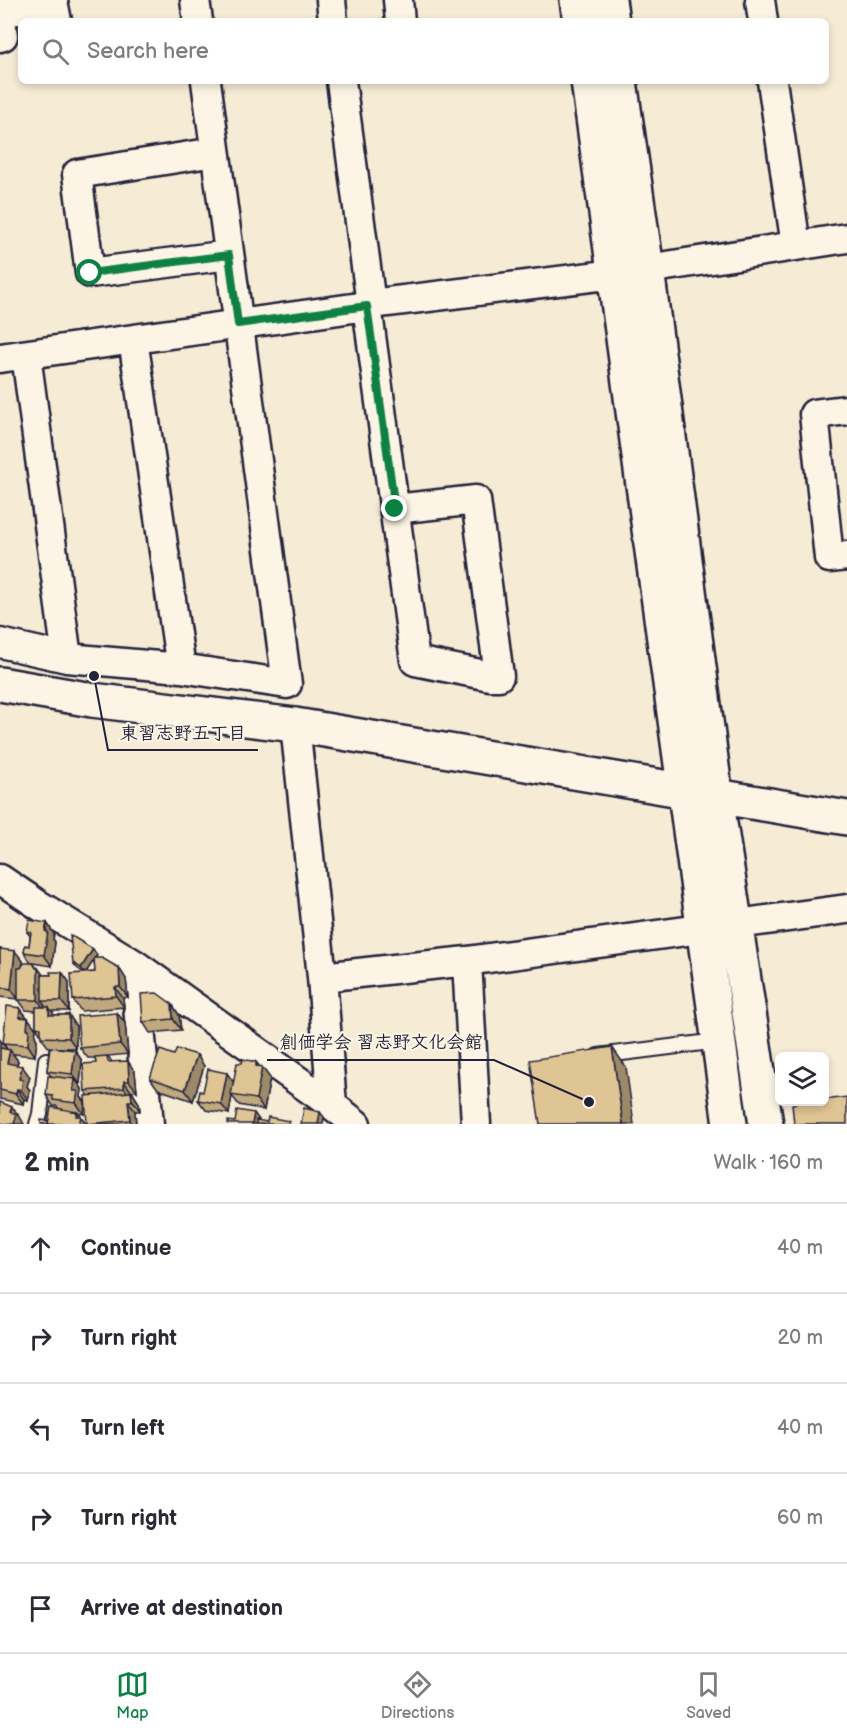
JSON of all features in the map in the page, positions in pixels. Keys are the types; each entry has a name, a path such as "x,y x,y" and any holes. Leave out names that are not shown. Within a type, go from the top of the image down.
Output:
{"street":[{"path":"195,0 198,18"},
{"path":"331,0 333,18"},
{"path":"398,0 400,18"},
{"path":"577,0 580,18"},
{"path":"609,0 612,18"},
{"path":"760,0 763,18"},
{"path":"0,37 3,36 0,11 54,6 56,18"},
{"path":"0,643 67,658 181,668 286,684 206,84"},
{"path":"341,84 395,509 416,661 499,676 476,500 395,509"},
{"path":"588,84 615,274 720,926 766,1124"},
{"path":"620,84 647,269 700,794"},
{"path":"772,84 796,246"},
{"path":"215,152 77,174 90,273 229,255"},
{"path":"67,658 13,356 369,305 615,274 847,238"},
{"path":"134,339 181,668"},
{"path":"847,410 814,414 830,558 847,556"},
{"path":"0,684 92,700 295,725 847,818"},
{"path":"295,725 322,977 332,1106"},
{"path":"0,879 134,964 356,1124"},
{"path":"322,977 467,961 847,909"},
{"path":"720,926 718,1041 730,1124"},
{"path":"467,961 476,1124"},
{"path":"134,964 149,1124"}],"lane":[{"path":"587,1057 718,1041"},
{"path":"37,1124 46,1060"}],"building":[{"path":"29,920 47,923 45,931 48,932 44,955 24,952 25,945 29,946 31,932 27,932"},
{"path":"70,935 93,949 81,968 73,963"},
{"path":"0,949 15,951 11,989 0,987"},
{"path":"94,958 102,958 119,968 120,987 115,987 116,996 73,1000 71,974 95,972"},
{"path":"24,963 33,963 38,968 38,1000 18,1000 18,968 21,968"},
{"path":"50,972 62,972 61,1001 42,1001 42,975 51,975"},
{"path":"157,993 172,1004 173,1019 143,1022 141,994"},
{"path":"7,1006 20,1008 19,1017 28,1018 28,1045 3,1043"},
{"path":"36,1007 49,1007 49,1015 69,1015 69,1038 41,1037 41,1028 36,1027"},
{"path":"117,1013 120,1044 80,1048 77,1016"},
{"path":"50,1047 75,1050 72,1074 47,1071"},
{"path":"612,1047 623,1124 540,1124 530,1060"},
{"path":"0,1048 10,1050 7,1063 22,1066 19,1079 23,1080 21,1090 17,1089 16,1094 0,1090"},
{"path":"177,1049 197,1055 185,1090 150,1078 160,1050 174,1055"},
{"path":"107,1056 108,1062 128,1061 129,1081 124,1081 124,1088 85,1091 83,1064 96,1063 95,1057"},
{"path":"243,1059 256,1062 256,1066 262,1067 256,1099 231,1095 237,1063 242,1063"},
{"path":"208,1069 227,1073 221,1104 198,1100 200,1091 203,1092"},
{"path":"48,1076 75,1079 73,1091 78,1091 76,1103 53,1100 53,1096 46,1095"},
{"path":"131,1092 132,1101 128,1101 130,1120 87,1124 85,1096"},
{"path":"847,1097 847,1124 794,1124 792,1106 829,1106 829,1099"},
{"path":"0,1102 12,1107 10,1112 17,1114 14,1124 0,1123"},
{"path":"51,1107 77,1112 76,1116 81,1116 79,1124 48,1124"},
{"path":"304,1108 320,1112 318,1124 301,1124"},
{"path":"237,1110 254,1113 252,1124 228,1124 228,1121 235,1122"},
{"path":"268,1117 289,1121 288,1124 256,1124 256,1120 267,1122"},
{"path":"41,1120 48,1121 48,1124 41,1124"}],"place":[{"name":"東習志野五丁目","path":"94,676"},
{"name":"創価学会 習志野文化会館","path":"589,1102"}],"route":[{"path":"90,273 229,255 238,324 367,306 395,509"}]}
